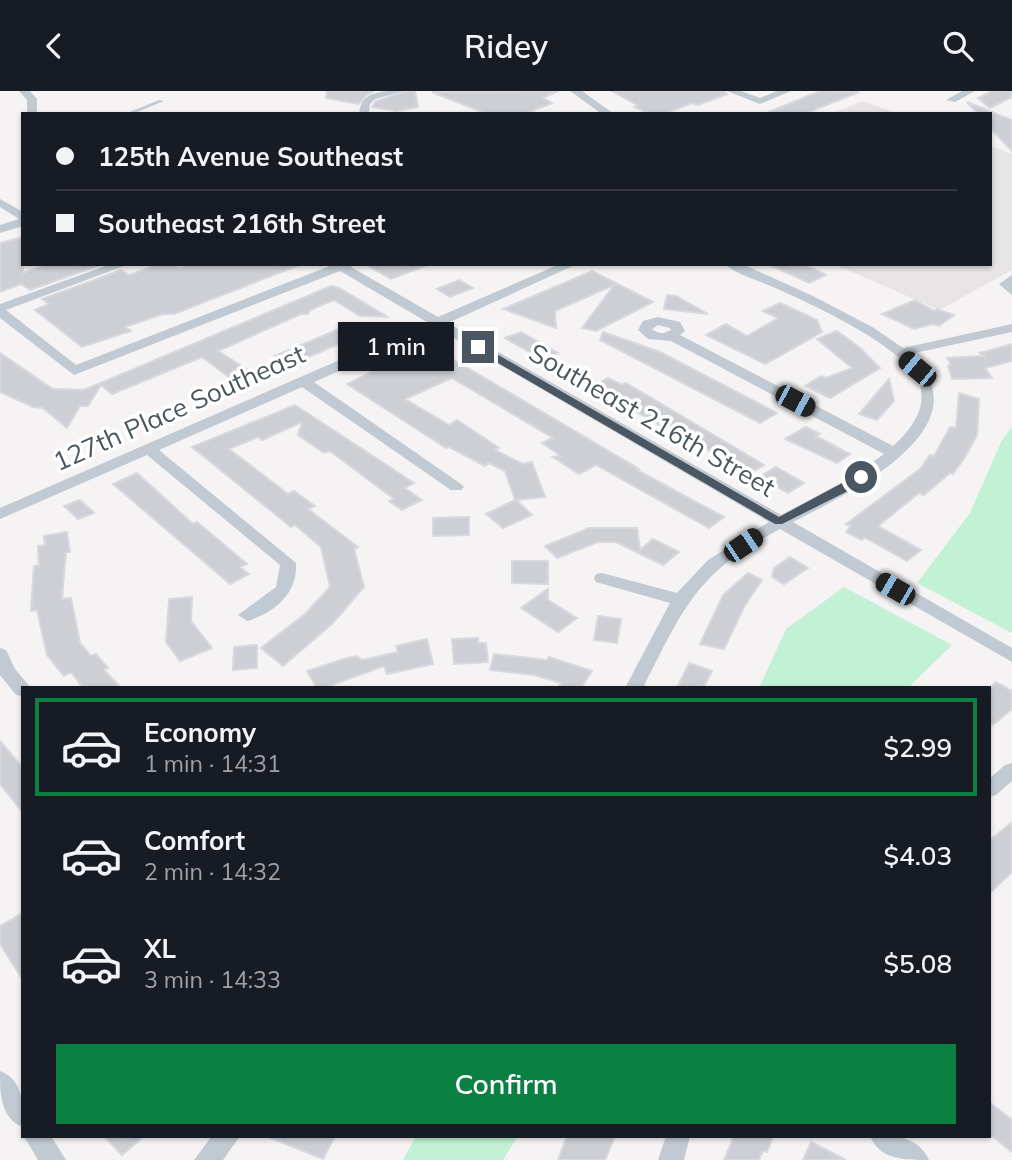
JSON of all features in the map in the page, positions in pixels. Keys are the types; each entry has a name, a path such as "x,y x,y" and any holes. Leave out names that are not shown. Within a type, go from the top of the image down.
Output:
{"street":[{"path":"24,91 32,99 32,112"},
{"path":"364,112 365,103 372,97 399,91"},
{"path":"575,91 606,112"},
{"path":"732,91 760,101 786,91"},
{"path":"951,100 970,91"},
{"path":"0,202 21,218"},
{"path":"0,229 21,220"},
{"path":"118,266 0,310 74,371 342,266"},
{"name":"Southeast 216th Street","path":"347,266 437,323 1012,656"},
{"name":"127th Place Southeast","path":"0,514 566,266"},
{"path":"635,686 681,600 699,578 779,522 844,489 894,453 923,420 927,386 898,353 847,319 735,266"},
{"path":"1012,279 1005,284 1012,291"},
{"path":"898,353 1012,328"},
{"path":"672,337 894,453"},
{"path":"303,381 456,487"},
{"path":"148,448 288,563 290,576 287,588 270,603 247,615"},
{"path":"602,578 681,600"},
{"path":"0,654 7,672 21,687"},
{"path":"991,788 1012,770"},
{"path":"0,1082 21,1113"},
{"path":"37,1138 53,1160"},
{"path":"207,1160 226,1138"},
{"path":"671,1160 677,1138"},
{"path":"885,1138 916,1160"}],"lane":[{"path":"132,112 161,101"}],"shaded area":[{"path":"863,101 893,112 836,112"},
{"path":"992,146 1012,154 1012,270 939,310 839,266 992,266"}],"green space":[{"path":"1012,427 1012,633 917,583 970,513 1002,440"},
{"path":"844,587 952,645 910,686 760,686 786,629"},
{"path":"415,1138 517,1138 503,1160 403,1160"}],"building":[{"path":"327,91 374,91 366,95 359,104 326,98"},
{"path":"415,91 418,107 397,111 372,107 376,101"},
{"path":"558,91 543,98 552,103 529,112 482,112 432,92"},
{"path":"612,91 724,91 727,94 669,112 646,112 634,107 637,105"},
{"path":"820,91 859,92 809,112 769,112"},
{"path":"992,91 1012,91 1012,97 990,108 978,98"},
{"path":"967,102 992,112 976,112"},
{"path":"992,112 1012,120 1012,151 992,130"},
{"path":"21,238 23,273 42,266 97,266 30,290 21,284 0,292 0,243"},
{"path":"154,266 296,266 174,314 163,314 125,327 131,331 82,347 35,310 49,304 42,299 121,270 129,275"},
{"path":"368,266 424,266 391,279"},
{"path":"772,266 807,266 826,275 809,283"},
{"path":"592,271 653,302 596,331 582,328 614,285 555,311 556,328 503,309"},
{"path":"459,280 473,288 450,297 437,289"},
{"path":"331,286 388,317 360,316 334,300 310,310 308,314 301,314 218,351 261,378 241,386 202,357 112,394 101,385 88,406 80,406 67,428 43,408 33,407 0,392 0,353 53,389 84,390"},
{"path":"667,295 676,296 708,314 664,309"},
{"path":"915,300 934,311 937,309 954,315 939,326 933,324 914,329 882,314"},
{"path":"780,303 817,320 822,332 765,364 706,335 726,324 747,336 778,318 763,311"},
{"path":"349,325 363,334 289,365 275,356"},
{"path":"837,331 859,347 880,368 830,398 805,386 821,376 826,378 852,368 817,339"},
{"path":"521,332 558,353 543,360 505,338"},
{"path":"603,332 660,352 777,413 760,423 600,340"},
{"path":"427,344 639,469 637,470 724,517 709,528 596,465 579,474 553,457 561,456 542,443 553,438 452,378 405,399 449,425 457,420 499,448 495,450 523,464 532,462 545,497 516,500 532,515 503,528 486,514 515,500 505,471 489,463 485,466 449,447 446,448 347,384"},
{"path":"1012,344 1012,361 985,368 992,378 952,379 948,366 951,365 947,358 984,356 980,353"},
{"path":"608,378 622,385 626,383 764,465 747,475 700,445 697,447 593,386"},
{"path":"889,379 894,401 877,420 859,414"},
{"path":"959,393 979,399 977,435 965,457 953,474 950,473 924,495 919,493 878,526 921,550 907,561 864,537 862,540 846,532 851,526 846,524 920,469 930,455 934,456 950,427 956,428"},
{"path":"295,405 414,483 405,488 422,500 402,510 389,501 394,499 330,451 324,453 298,435 302,422 262,440 258,437 229,449 288,494 294,491 315,506 308,509 358,547 354,549 364,587 333,623 283,666 261,648 305,614 330,587 321,547 295,525 291,527 192,447"},
{"path":"806,427 820,434 816,436 850,454 837,463 785,439"},
{"path":"776,467 804,483 788,493 759,477"},
{"path":"137,473 193,524 197,522 247,564 240,567 249,574 230,584 113,484"},
{"path":"80,500 94,513 78,519 64,506"},
{"path":"469,517 469,535 433,536 433,518"},
{"path":"589,528 637,528 640,550 653,539 679,552 663,565 616,542 598,542 557,558 545,546"},
{"path":"67,532 70,552 66,552 62,599 71,598 80,643 91,656 96,654 108,668 104,670 119,686 82,686 71,672 64,676 47,655 37,610 31,611 34,566 39,565 38,546 45,545 44,536"},
{"path":"790,557 808,568 784,584 772,577 774,568"},
{"path":"512,561 548,561 548,584 512,583"},
{"path":"748,573 762,580 744,607 724,649 700,644 723,595"},
{"path":"548,589 548,600 577,618 558,632 521,608"},
{"path":"192,597 191,621 212,648 180,661 166,642 169,599"},
{"path":"598,616 621,619 617,643 594,640"},
{"path":"478,638 478,643 486,643 488,662 454,664 452,639"},
{"path":"427,639 433,664 387,674 384,666 329,686 316,686 307,671 357,656 362,660 398,652 396,646"},
{"path":"257,645 257,668 233,670 234,647"},
{"path":"494,654 547,660 549,657 592,671 582,686 559,686 561,683 534,675 490,670"},
{"path":"689,663 712,671 704,686 678,686"},
{"path":"996,682 1012,691 1012,709 991,726 991,686"},
{"path":"0,741 21,766 21,810 0,784"},
{"path":"1012,822 1012,872 991,892 991,839"},
{"path":"21,914 21,977 0,944 0,926"},
{"path":"991,1104 1012,1120 1012,1152 991,1136"},
{"path":"106,1138 142,1138 122,1155"},
{"path":"271,1138 334,1138 323,1159"},
{"path":"566,1138 614,1138 605,1160 558,1160"},
{"path":"733,1138 772,1138 767,1152 763,1151 759,1160 724,1160"},
{"path":"811,1142 846,1160 803,1160"}],"route":[{"path":"478,347 779,522 844,489 861,477"}]}
